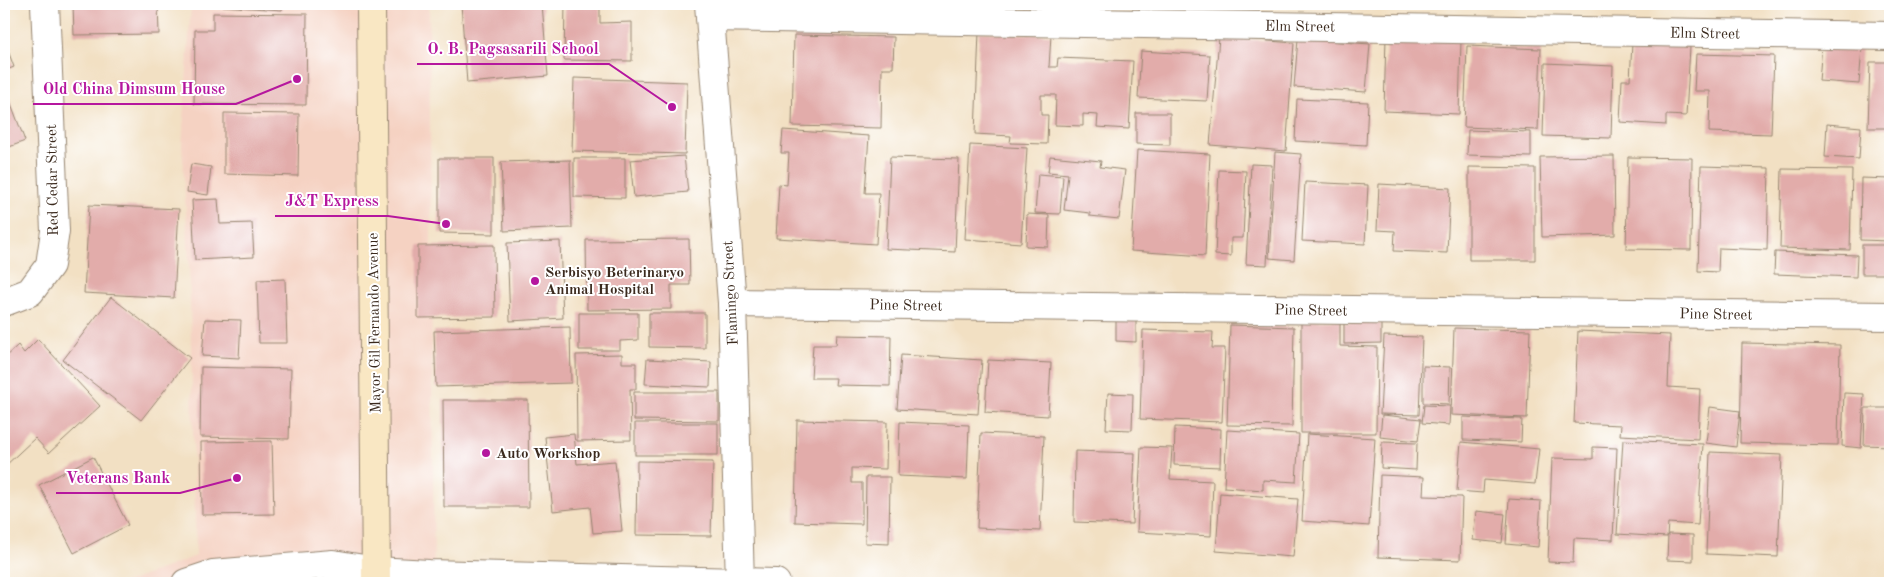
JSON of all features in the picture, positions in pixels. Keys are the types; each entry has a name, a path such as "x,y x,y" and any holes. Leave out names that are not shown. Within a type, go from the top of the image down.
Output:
{"main road":[{"name":"Mayor Gil Fernando Avenue","path":"371,4 376,577"}],"street":[{"name":"Red Cedar Street","path":"4,302 30,292 50,265 55,231 45,4"},
{"name":"Elm Street","path":"710,10 1890,36"},
{"name":"Flamingo Street","path":"710,10 732,303 740,582"},
{"name":"Pine Street","path":"732,303 1890,316"},
{"path":"186,583 212,574 333,564 376,577 428,574 776,583"}],"shaded area":[{"path":"191,4 429,4 434,583 126,583 196,556 189,262 182,146"}],"building":[{"path":"73,4 158,4 159,34 74,35"},
{"path":"207,4 283,4 282,10"},
{"path":"461,4 542,4 548,76 467,83"},
{"path":"565,4 600,4 600,23 632,22 632,61 564,60"},
{"path":"213,13 307,14 306,105 194,104 195,30 213,30"},
{"path":"979,32 1051,35 1049,67 1057,67 1058,58 1133,61 1129,129 1097,127 1098,115 1083,114 1083,126 1055,125 1056,95 1041,95 1041,115 1048,115 1047,144 1010,143 1011,136 975,134"},
{"path":"794,35 894,37 893,68 882,68 881,128 792,126"},
{"path":"1219,37 1294,43 1286,151 1210,145"},
{"path":"1386,37 1461,40 1459,114 1384,111"},
{"path":"1298,39 1370,44 1366,92 1294,87"},
{"path":"4,40 14,67 4,71"},
{"path":"1632,43 1690,47 1686,116 1666,115 1666,125 1620,122 1622,80 1630,80"},
{"path":"1822,45 1862,48 1859,84 1819,81"},
{"path":"1467,46 1541,49 1538,130 1464,127"},
{"path":"1141,51 1210,55 1207,101 1138,98"},
{"path":"1696,54 1774,56 1771,134 1709,132 1710,91 1694,91"},
{"path":"1870,62 1890,62 1890,128 1868,128"},
{"path":"1545,63 1613,66 1611,138 1543,136"},
{"path":"574,78 687,82 685,154 572,151"},
{"path":"4,85 25,141 4,149"},
{"path":"1297,99 1368,102 1366,145 1295,141"},
{"path":"224,113 299,114 298,176 224,174"},
{"path":"1136,113 1170,113 1170,145 1136,144"},
{"path":"1827,124 1861,127 1859,159 1825,157"},
{"path":"783,130 869,136 865,193 879,193 876,244 776,238 779,184 787,185 789,153 781,153"},
{"path":"1468,130 1531,132 1531,157 1467,155"},
{"path":"970,145 1027,148 1021,243 965,239"},
{"path":"1137,150 1210,154 1205,256 1131,251"},
{"path":"1275,152 1301,154 1294,260 1269,258"},
{"path":"684,156 688,192 634,197 630,160"},
{"path":"1050,156 1101,161 1100,167 1125,170 1119,219 1090,216 1090,213 1064,210 1068,174 1048,172"},
{"path":"1614,156 1615,235 1542,237 1540,157"},
{"path":"890,157 959,159 955,252 886,249"},
{"path":"1628,157 1692,158 1691,250 1626,249"},
{"path":"439,158 494,158 494,234 439,233"},
{"path":"574,158 625,158 625,198 574,197"},
{"path":"570,160 572,228 504,231 501,162"},
{"path":"191,164 211,167 208,195 187,192"},
{"path":"1251,164 1272,165 1267,265 1246,264"},
{"path":"1701,166 1769,168 1767,250 1719,248 1718,272 1698,271"},
{"path":"1469,167 1535,168 1535,260 1469,260"},
{"path":"1782,169 1852,170 1850,250 1780,248"},
{"path":"1219,170 1246,171 1243,238 1231,238 1231,256 1215,255"},
{"path":"1038,174 1063,176 1060,214 1035,213"},
{"path":"1861,178 1890,179 1890,241 1860,240"},
{"path":"1305,182 1368,185 1365,244 1302,241"},
{"path":"1379,184 1450,188 1447,253 1394,251 1395,231 1377,230"},
{"path":"218,199 220,224 252,223 254,257 195,260 192,200"},
{"path":"89,205 179,209 174,298 84,293"},
{"path":"1027,214 1049,215 1048,247 1026,246"},
{"path":"689,239 690,285 671,285 671,309 587,310 586,240"},
{"name":"Serbisyo Beterinaryo Animal Hospital","path":"560,241 563,318 510,321 507,243"},
{"path":"494,245 495,317 418,318 418,246"},
{"path":"1862,245 1890,245 1890,274 1862,274"},
{"path":"1775,252 1857,255 1856,277 1774,274"},
{"path":"285,279 287,343 259,343 257,280"},
{"path":"111,297 190,358 141,420 63,360"},
{"path":"579,313 638,313 638,340 620,341 620,350 579,350"},
{"path":"649,313 705,313 705,348 649,347"},
{"path":"1116,316 1136,316 1136,342 1116,341"},
{"path":"205,319 241,320 239,358 202,356"},
{"path":"1301,320 1340,320 1340,346 1377,347 1376,433 1301,433"},
{"path":"1344,323 1381,323 1381,343 1344,344"},
{"path":"1230,325 1294,327 1292,426 1227,425"},
{"path":"570,327 571,383 436,387 434,331"},
{"path":"1454,328 1530,330 1527,418 1451,415"},
{"path":"1143,330 1213,332 1212,348 1225,348 1222,422 1140,419"},
{"path":"1578,331 1670,335 1668,387 1700,389 1698,439 1620,435 1621,425 1574,423"},
{"path":"837,335 891,336 890,386 835,385 836,378 811,378 813,345 836,345"},
{"path":"1384,336 1422,337 1419,415 1380,414"},
{"path":"38,339 100,406 49,453 35,438 4,467 4,358 18,345 24,353"},
{"path":"1742,343 1840,345 1838,445 1740,443"},
{"path":"622,354 622,363 636,363 636,389 630,389 631,440 577,441 576,355"},
{"path":"901,355 982,360 978,414 897,409"},
{"path":"647,359 711,362 710,387 645,384"},
{"path":"988,360 1051,363 1048,416 985,412"},
{"path":"1423,366 1450,367 1449,404 1423,403"},
{"path":"201,367 291,369 289,439 200,437"},
{"path":"634,392 719,392 719,421 634,420"},
{"path":"1108,393 1133,394 1132,430 1106,429"},
{"path":"1844,393 1864,394 1861,448 1842,446"},
{"name":"Auto Workshop","path":"443,400 528,400 529,507 444,507"},
{"path":"1424,405 1450,406 1449,425 1422,423"},
{"path":"1710,407 1740,411 1736,447 1706,443"},
{"path":"1865,408 1890,408 1890,446 1864,445"},
{"path":"1382,415 1421,419 1418,441 1380,437"},
{"path":"1463,417 1522,419 1521,442 1463,440"},
{"path":"797,420 887,422 886,469 852,468 852,483 862,483 862,524 795,522"},
{"path":"900,422 969,425 967,479 898,476"},
{"path":"635,423 718,423 718,455 635,455"},
{"path":"1175,427 1221,429 1220,467 1174,465"},
{"path":"1227,430 1299,434 1296,482 1263,480 1263,490 1224,487"},
{"path":"981,433 1044,436 1040,531 977,528"},
{"path":"574,434 577,464 615,461 622,531 593,533 590,507 553,511 545,437"},
{"path":"1307,434 1375,438 1369,526 1302,521"},
{"path":"1623,440 1703,444 1698,525 1668,523 1667,537 1617,534"},
{"path":"272,441 274,514 202,515 201,442"},
{"path":"1382,442 1417,443 1416,470 1381,468"},
{"path":"1461,442 1539,449 1535,484 1484,480 1483,493 1457,491"},
{"path":"1141,447 1172,448 1170,479 1213,481 1211,536 1137,532"},
{"path":"1593,447 1617,448 1613,540 1574,538 1573,563 1548,562 1552,458 1593,459"},
{"path":"1075,451 1135,453 1132,524 1074,522"},
{"path":"1710,452 1782,455 1778,557 1706,554"},
{"path":"93,457 128,525 74,553 39,485"},
{"path":"637,461 713,462 711,536 636,535"},
{"path":"1380,475 1424,477 1423,496 1462,497 1460,560 1378,557"},
{"path":"866,477 890,477 889,544 865,543"},
{"path":"1220,493 1298,499 1293,557 1216,551"},
{"path":"1509,499 1541,501 1538,547 1506,544"},
{"path":"1476,511 1505,514 1502,543 1473,540"},
{"path":"1668,534 1693,535 1693,561 1667,560"}],"place":[{"name":"Old China Dimsum House","path":"297,79"},
{"name":"O. B. Pagsasarili School","path":"672,107"},
{"name":"J&T Express","path":"446,224"},
{"name":"Serbisyo Beterinaryo Animal Hospital","path":"535,281"},
{"name":"Auto Workshop","path":"486,453"},
{"name":"Veterans Bank","path":"237,478"}]}
